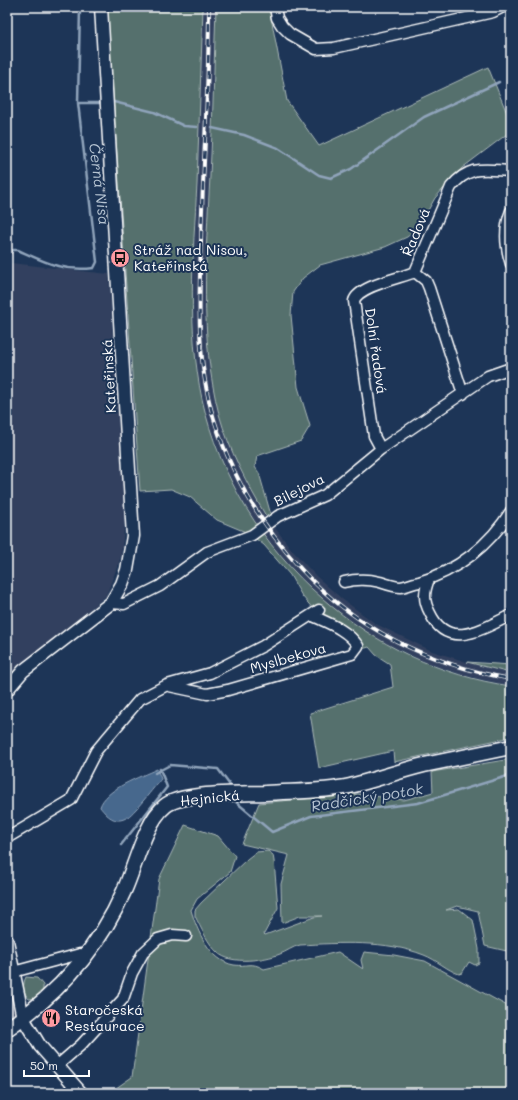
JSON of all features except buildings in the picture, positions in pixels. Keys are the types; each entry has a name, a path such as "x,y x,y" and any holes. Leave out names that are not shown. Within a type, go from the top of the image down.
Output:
{"main road":[{"name":"Hejnická","path":"7,1030 63,983 105,930 152,822 166,804 188,798 318,790 350,786 423,766 511,747"}],"street":[{"name":"Kateřinská","path":"7,690 23,671 111,603 122,584 127,570 134,536 101,7"},
{"path":"277,7 282,26 290,34 316,49 325,49 493,12 503,7"},
{"name":"Řadová","path":"463,394 429,288 426,281 415,272 451,187 460,176 478,169 511,171"},
{"path":"511,211 506,225 506,238 511,264"},
{"name":"Dolní řadová","path":"381,449 374,436 354,301 355,297 362,290 415,272"},
{"name":"Bilejova","path":"111,603 124,604 160,586 207,552 252,535 278,516 325,496 381,449 488,376 511,368"},
{"path":"344,582 363,580 400,587 429,579 454,567 476,552 503,524 511,511"},
{"path":"429,579 424,592 426,604 439,628 453,636 478,631 511,615"},
{"name":"Myslbekova","path":"7,838 71,800 96,751 140,699 167,685 210,673 263,646 315,612 353,639 358,646 352,654 228,690 207,694 167,685"},
{"path":"58,1065 81,1045 123,999 132,973 143,953 158,939 172,935 186,936"},
{"path":"7,941 23,1018 40,1046 58,1065 80,1093"},
{"path":"13,972 58,961 72,955 80,954 85,957"}],"shaded area":[{"path":"203,7 216,7 208,219 207,338 211,374 220,416 242,474 266,516 292,550 316,576 342,599 376,624 432,651 467,662 511,673 511,686 463,675 427,663 369,635 334,609 307,585 282,558 255,523 230,479 207,420 198,376 194,338 193,290"},
{"path":"11,263 109,274 125,522 121,557 106,596 16,671 7,682 7,301"},
{"path":"157,769 161,779 139,806 126,818 122,820 115,820 108,816 100,807 103,801 116,789"},
{"path":"7,963 18,1018 7,1022"}],"green space":[{"path":"107,7 203,7 192,292 194,346 202,399 210,428 232,482 246,508 281,556 301,578 342,615 364,630 410,656 434,666 459,675 511,686 511,737 394,762 393,751 319,768 310,713 393,687 390,664 376,655 369,647 362,649 315,611 302,596 290,575 264,545 248,533 217,520 190,497 171,489 140,491"},
{"path":"216,7 269,7 287,101 319,146 488,67 511,123 511,131 462,168 435,198 418,228 407,237 385,247 320,265 303,278 293,292 291,315 298,387 310,426 301,441 257,456 255,467 259,473 271,515 266,516 239,466 223,427 213,385 206,326 206,266"},
{"path":"467,662 511,665 511,673 510,673"},
{"path":"511,759 511,952 485,946 478,911 457,906 446,910 459,909 473,920 479,949 479,963 475,965 469,962 462,973 459,974 424,955 409,950 379,945 300,945 280,954 266,958 248,960 231,959 218,953 205,936 195,916 195,910 256,852 268,851 273,855 274,861 278,908 264,934 265,935 314,917 322,916 300,916 282,923 281,884 289,855 242,844 259,803 358,794 404,800 433,792 432,772"},
{"path":"185,825 218,836 235,856 230,872 197,899 191,910 201,936 211,951 218,958 234,965 256,965 264,969 338,952 363,969 361,960 364,952 394,955 425,961 511,1008 511,1093 109,1093 132,1077 159,879"},
{"path":"26,977 37,978 43,985 43,992 37,998 29,999 25,994 24,986"}],"waterway":[{"name":"Černá Nisa","path":"7,257 13,250 18,250 54,265 73,269 94,268 97,262 78,103 80,7"},
{"path":"212,128 244,135 278,148 319,175 331,178 351,169 424,117 499,82"},
{"path":"114,102 154,112 184,126 197,127"},
{"path":"78,103 102,103"},
{"name":"Radčický potok","path":"155,773 170,765 218,769 232,788"},
{"path":"121,845 167,787 160,769"},
{"name":"Radčický potok","path":"236,802 272,832 311,816 418,803 511,775"}],"railway":[{"path":"209,7 199,308 201,353 208,397 214,419 229,460 260,517 286,552 301,569 346,610 397,641 424,654 481,673 511,679"}],"place":[{"name":"Stráž nad Nisou, Kateřinská","path":"120,258"},
{"name":"Staročeská Restaurace","path":"51,1018"}]}
